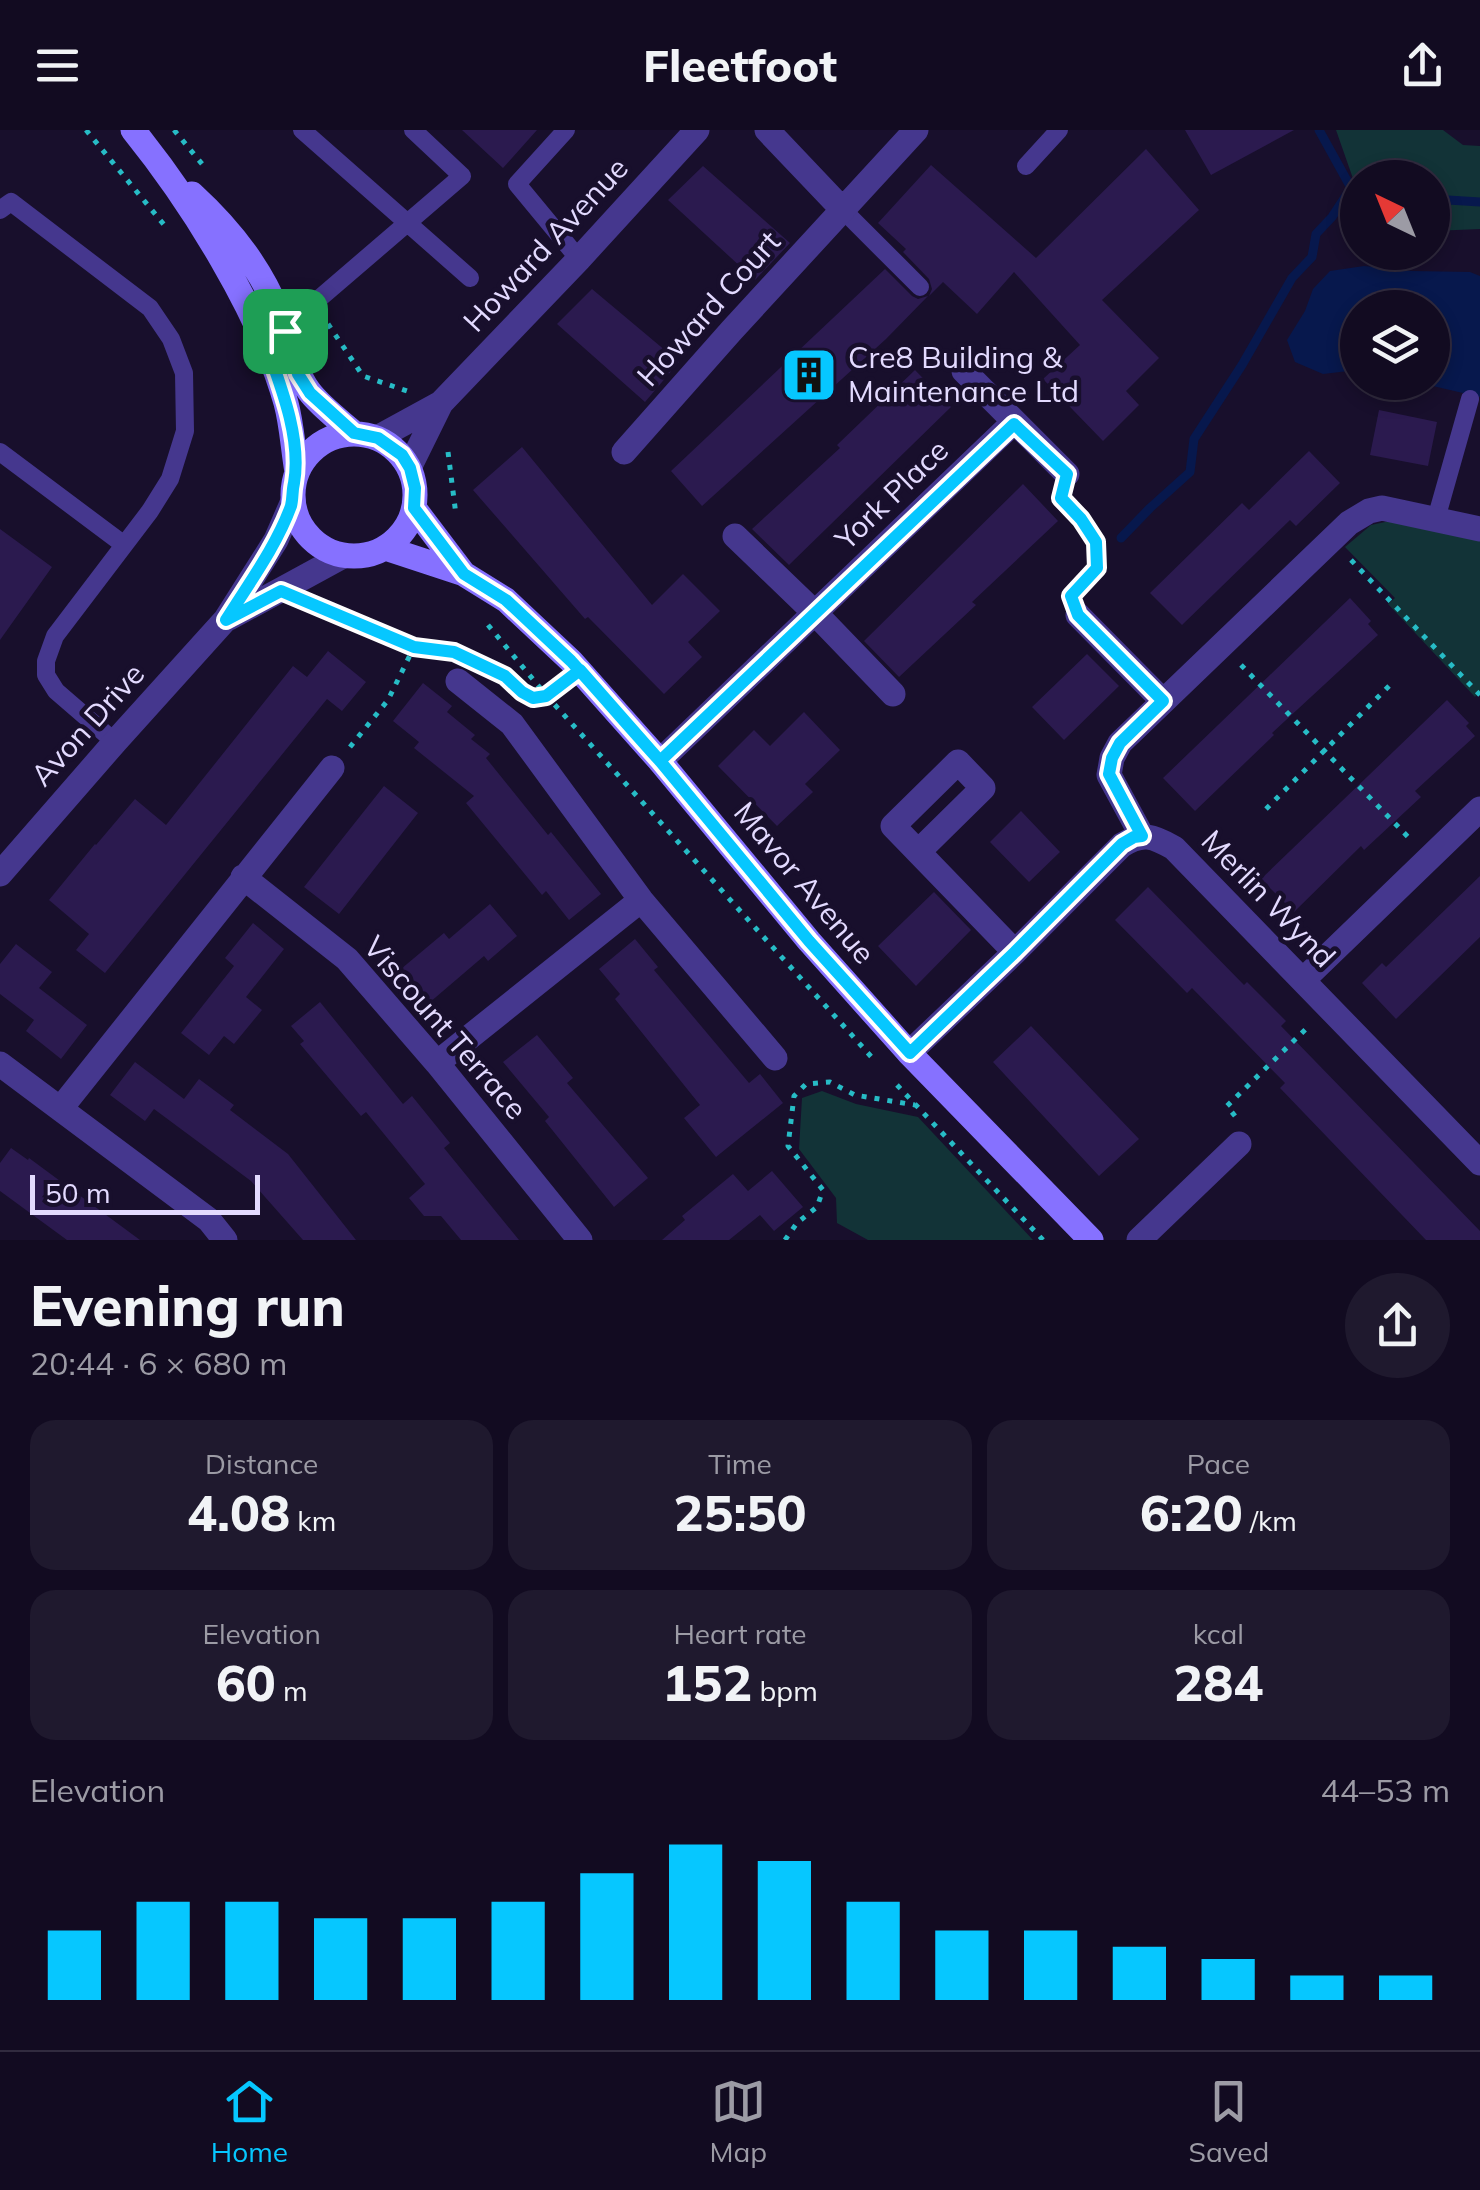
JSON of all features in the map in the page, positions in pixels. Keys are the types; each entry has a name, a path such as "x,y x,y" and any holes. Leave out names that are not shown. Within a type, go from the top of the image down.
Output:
{"street":[{"path":"133,130 234,239 260,275 276,308 275,336 296,472 292,501 298,520 309,537 324,549 344,556 365,556 385,548 398,538 414,508 410,468 402,455 366,436 310,393 275,336"},
{"name":"Howard Avenue","path":"410,468 441,403 697,130"},
{"path":"767,130 843,210"},
{"name":"Howard Court","path":"624,452 916,130"},
{"path":"964,371 1067,474"},
{"name":"Howard Avenue","path":"366,436 441,403"},
{"name":"York Place","path":"660,761 1014,424"},
{"path":"296,472 320,444 336,436 366,436"},
{"name":"Avon Drive","path":"0,874 226,620 276,540 292,501"},
{"name":"Mavor Avenue","path":"414,508 464,574"},
{"path":"910,1053 1122,844 1142,836 1109,774 1120,743 1332,540 1362,515 1382,508 1480,529"},
{"path":"734,536 893,694"},
{"name":"Mavor Avenue","path":"385,548 464,574 506,600 580,670 809,941 938,1083 1091,1240"},
{"name":"Avon Drive","path":"226,620 344,556"},
{"path":"1078,615 1163,701"},
{"path":"463,670 512,724 641,900 775,1058"},
{"path":"60,1108 332,768"},
{"path":"1303,980 1480,809"},
{"name":"Merlin Wynd","path":"1142,836 1157,838 1174,848 1480,1163"},
{"path":"918,852 1015,952"},
{"name":"Viscount Terrace","path":"244,877 347,959 580,1240"},
{"path":"437,1063 641,900"},
{"path":"0,1064 210,1220 225,1240"},
{"path":"1139,1240 1239,1144"}],"lane":[{"path":"302,130 470,278"},
{"path":"275,336 462,176 413,130"},
{"path":"566,130 517,184 579,259"},
{"path":"1026,166 1059,130"},
{"path":"0,210 11,202 150,308 171,339 184,374 185,431 170,479 55,636 46,661 46,675 56,692 114,742"},
{"path":"843,210 920,287"},
{"path":"1436,519 1470,400"},
{"path":"0,452 123,544"}],"path":[{"path":"1067,474 1061,498 1096,542 1097,568 1071,596 1078,615"},
{"path":"1332,540 1480,695"},
{"path":"281,591 414,647 454,652 463,670"},
{"path":"1222,644 1428,859"},
{"path":"332,768 388,700 414,647"},
{"path":"484,666 505,676 533,698 546,696 580,670"},
{"path":"1266,808 1390,685"},
{"path":"1239,1144 1250,1134 1227,1106 1328,1007"},
{"path":"784,1240 796,1223 817,1207 823,1190 788,1146 794,1096 806,1084 830,1082 855,1094 916,1105 938,1083"}],"green space":[{"path":"1336,130 1443,130 1463,145 1480,146 1480,229 1450,230 1450,160 1346,160"},
{"path":"1399,519 1480,540 1480,691 1475,697 1388,604 1395,598 1345,547 1371,525"},
{"path":"822,1091 856,1104 918,1117 1033,1240 868,1240 837,1223 836,1198 799,1149 802,1098"}],"shaded area":[{"path":"1330,271 1470,272 1480,276 1480,397 1450,390 1450,290 1340,290 1340,372 1323,374 1295,362 1287,340 1313,289"}],"building":[{"path":"462,130 537,130 503,168"},
{"path":"1185,130 1294,130 1211,175"},
{"path":"1146,149 1199,210 1102,300 1159,358 1126,391 1139,405 1103,441 1043,379 1080,345 1014,272 977,314 943,282 929,296 929,279 903,252 906,249 878,223 931,165 1036,258"},
{"path":"703,166 790,243 755,280 668,200"},
{"path":"885,269 912,296 928,296 702,506 671,471"},
{"path":"592,289 679,362 645,402 557,324"},
{"path":"915,370 951,407 789,565 752,529 840,448 837,445"},
{"path":"1379,410 1437,422 1428,466 1370,455"},
{"path":"522,447 652,605 683,574 720,611 688,642 702,657 664,694 588,617 585,619 473,490"},
{"path":"1309,451 1340,483 1296,526 1290,520 1182,625 1150,593 1242,503 1249,510"},
{"path":"1023,484 1058,521 899,677 864,641"},
{"path":"0,529 52,567 0,640"},
{"path":"1350,598 1378,635 1195,811 1163,778"},
{"path":"328,651 366,682 342,711 327,699 105,973 76,950 89,934 49,900 135,799 166,825 293,666 307,677"},
{"path":"1087,654 1119,686 1064,740 1032,707"},
{"path":"423,683 452,706 447,712 475,735 471,739 490,754 486,758 601,894 569,920 546,891 542,895 466,803 474,796 414,748 419,742 393,721"},
{"path":"1447,700 1469,723 1466,726 1475,736 1415,791 1421,797 1364,850 1361,846 1294,912 1261,879"},
{"path":"804,712 840,750 805,784 813,792 777,826 718,766 754,730 770,746"},
{"path":"384,786 418,813 339,914 304,887"},
{"path":"1021,811 1060,852 1029,882 990,842"},
{"path":"1480,876 1480,937 1396,1019 1362,983 1382,963 1386,967"},
{"path":"1148,887 1244,985 1247,982 1286,1021 1281,1026 1480,1231 1480,1240 1426,1240 1280,1088 1285,1083 1192,988 1187,993 1115,920"},
{"path":"934,892 971,930 916,986 878,946"},
{"path":"490,904 517,936 488,961 484,956 429,1003 401,969 444,933 449,939"},
{"path":"253,923 284,949 246,997 262,1010 234,1044 224,1036 209,1055 181,1033 234,966 225,958"},
{"path":"635,939 658,967 654,970 749,1083 760,1074 783,1103 716,1157 684,1118 700,1105 615,999 620,994 599,969"},
{"path":"16,944 52,972 39,988 87,1025 61,1059 26,1031 34,1020 0,994 0,964"},
{"path":"320,1002 403,1104 412,1096 450,1143 444,1148 519,1240 461,1240 441,1216 424,1216 409,1198 425,1184 366,1112 361,1116 300,1044 304,1041 291,1026"},
{"path":"1031,1026 1139,1139 1099,1176 993,1062"},
{"path":"537,1035 573,1078 567,1083 648,1178 614,1207 545,1121 549,1117 503,1062"},
{"path":"135,1062 184,1099 199,1079 234,1105 230,1110 288,1154 356,1240 303,1240 251,1181 154,1109 145,1121 110,1095"},
{"path":"11,1148 140,1240 67,1240 0,1191 0,1163"},
{"path":"772,1171 803,1207 774,1231 760,1215 729,1240 662,1240 685,1220 682,1216 733,1174 748,1191"}],"waterway":[{"path":"1319,130 1340,168"},
{"path":"1450,200 1480,202"},
{"path":"1121,538 1190,472 1194,439 1292,278 1312,257 1316,234 1340,205"}],"place":[{"name":"Cre8 Building & Maintenance Ltd","path":"809,375"}],"route":[{"path":"285,331 265,342 287,406 296,472 292,501 276,540 226,620 281,591 414,647 454,652 505,676 533,698 546,696 580,670 809,941 910,1053 1122,844 1142,836 1109,774 1120,743 1163,701 1078,615 1071,596 1097,568 1096,542 1061,498 1067,474 1014,424 660,761 580,670 571,661 506,600 464,574 414,508 415,488 402,455 378,438 354,433 310,393 298,374 285,331"}]}
